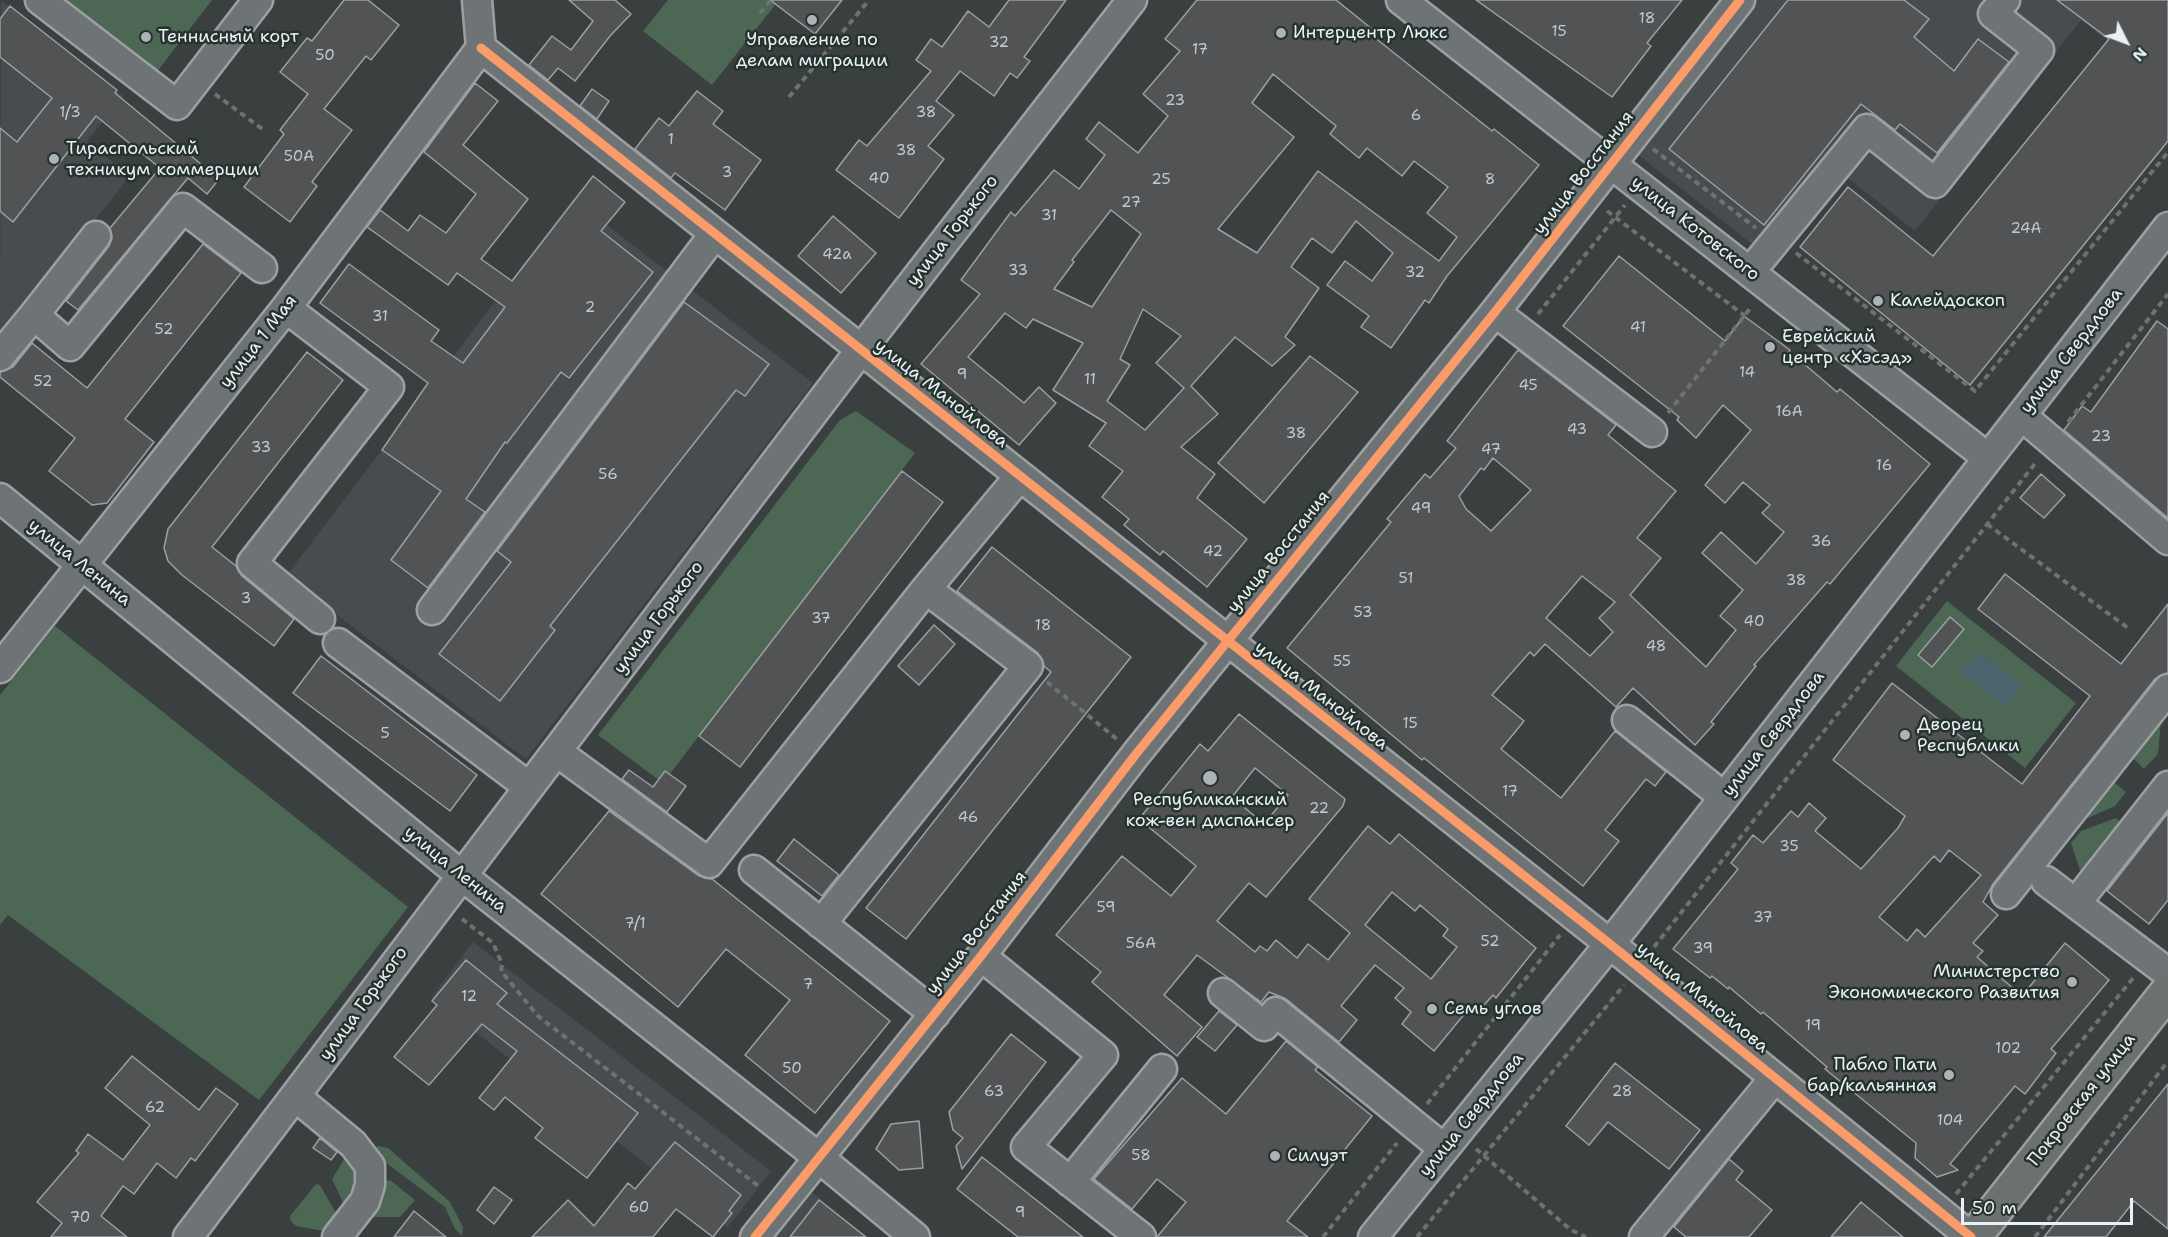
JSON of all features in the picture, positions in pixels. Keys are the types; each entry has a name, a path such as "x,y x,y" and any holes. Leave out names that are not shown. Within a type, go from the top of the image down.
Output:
{"main road":[{"name":"Покровская улица","path":"1972,1237 2168,991"}],"street":[{"path":"40,0 177,105 258,0"},
{"path":"477,0 481,48"},
{"name":"улица Горького","path":"188,1237 860,351 1132,0"},
{"name":"улица Котовского","path":"1401,0 1988,458"},
{"name":"улица Восстания","path":"754,1237 981,956 1136,754 1588,196 1740,0"},
{"path":"1759,280 1776,240 1867,129 1935,183 2039,50 1991,5"},
{"name":"улица Манойлова","path":"481,48 713,236 1610,944 1972,1237"},
{"name":"улица 1 Мая","path":"0,668 286,308 481,48"},
{"path":"34,315 70,346 183,208 262,268"},
{"name":"улица Свердлова","path":"1373,1237 1610,944 2168,227"},
{"path":"0,356 96,236"},
{"path":"432,610 713,236"},
{"path":"286,308 389,387 252,563 320,619"},
{"path":"1495,312 1652,432"},
{"path":"2022,416 2168,540"},
{"path":"557,752 709,863 926,589 1019,477"},
{"name":"улица Ленина","path":"0,498 461,875 818,1157 915,1237"},
{"path":"821,924 1028,666 926,589"},
{"path":"338,643 529,787"},
{"path":"2006,894 2168,689"},
{"path":"1627,720 1724,797"},
{"path":"2076,903 2168,786"},
{"path":"754,870 935,1014"},
{"path":"2046,881 2158,966"},
{"path":"981,956 1103,1055 1026,1147 1141,1237"},
{"path":"1223,993 1264,1026 1276,1012 1412,1123 1451,1141"},
{"path":"1070,1182 1162,1069"},
{"path":"1644,1237 1774,1079"},
{"path":"296,1097 353,1144 369,1166 370,1185 365,1202 337,1237"}],"path":[{"path":"760,13 771,0"},
{"path":"789,97 869,0"},
{"path":"196,80 265,131"},
{"path":"1658,144 1653,150 1975,391 2168,152"},
{"path":"1523,333 1641,186"},
{"path":"1588,196 1744,316"},
{"path":"1652,432 1744,316 1759,280"},
{"path":"1654,948 2168,294"},
{"path":"1987,524 2128,628"},
{"path":"1028,666 1136,754"},
{"path":"463,918 493,943 502,964 501,971 538,1016 781,1203"},
{"path":"1323,1237 1561,933"},
{"path":"1956,1195 2158,966"},
{"path":"1417,1237 1624,984"},
{"path":"2035,1237 2168,1061"},
{"path":"1451,1141 1485,1156 1571,1230 1586,1237"}],"shaded area":[{"name":"Тираспольский техникум коммерции","path":"1,0 123,96 87,141 130,176 0,340"},
{"path":"1750,0 2168,0 2130,58 2081,20 1915,231 1835,168 1766,255 1632,150"},
{"path":"573,199 813,383 526,759 286,576"},
{"path":"473,942 771,1171 728,1227 431,998"},
{"path":"812,1192 867,1237 776,1237"}],"green space":[{"name":"Теннисный корт","path":"60,0 212,0 156,73"},
{"path":"668,0 779,0 712,85 643,31"},
{"path":"856,411 915,453 663,783 598,735 840,420"},
{"path":"1947,601 2076,703 2025,768 1896,666"},
{"path":"55,626 408,907 259,1100 8,915 0,925 0,695"},
{"path":"2161,722 2158,754 2144,769 2132,757"},
{"path":"2114,782 2126,792 2115,806 2081,821"},
{"path":"2116,818 2122,823 2081,873 2071,843 2081,831"},
{"path":"378,1146 388,1148 450,1202 463,1227 462,1236 455,1229 445,1207 385,1162 373,1151"},
{"path":"348,1153 360,1182 345,1207 332,1179"},
{"path":"390,1180 415,1200 400,1217 375,1217 362,1222 356,1217 385,1181"},
{"path":"316,1184 320,1185 340,1220 329,1232 296,1226 291,1221 290,1216"}],"water":[{"path":"1978,651 2022,686 2006,707 1961,672"}],"building":[{"path":"344,0 368,0 399,25 371,60 366,56 324,109 352,130 312,182 317,186 290,222 244,187 284,134 280,130 308,94 280,72 307,38 312,41"},
{"path":"569,0 615,0 631,14 610,36 575,81 558,68 548,80 529,65 552,36 571,50 593,21"},
{"name":"Управление по делам миграции","path":"770,0 842,0 815,34"},
{"path":"1009,0 1066,0 1024,57 1030,61 1017,78 1010,73 994,96 960,71 936,101 954,115 928,146 944,159 899,218 836,170 859,140 867,146 931,71 916,60 931,39 942,47 968,11 989,27"},
{"path":"1197,0 1336,0 1377,33 1374,37 1492,131 1494,129 1539,165 1447,276 1429,303 1425,300 1391,348 1361,327 1369,316 1327,285 1345,261 1372,281 1393,253 1356,221 1332,253 1312,238 1291,267 1319,288 1285,337 1295,345 1272,366 1235,337 1191,386 1218,414 1181,447 1215,474 1197,498 1247,539 1207,587 1163,551 1160,555 1124,525 1129,519 1102,497 1123,471 1089,446 1106,423 1053,390 1083,343 1033,319 1026,328 1005,313 968,357 1024,403 1039,387 1056,403 1019,445 921,364 980,294 961,280 1011,212 1015,216 1054,170 1079,189 1105,155 1086,139 1099,122 1138,153 1168,116 1143,94 1180,51 1165,39","holes":["1273,74 1336,126 1330,134 1359,158 1367,148 1402,176 1414,161 1448,187 1427,213 1457,237 1439,261 1318,171 1257,253 1218,229 1294,137 1252,103","1111,210 1141,234 1092,307 1054,289 1074,262 1072,260","1143,309 1181,336 1156,363 1184,388 1145,430 1107,401 1130,365 1120,359"]},
{"path":"1476,0 1682,0 1647,43 1651,46 1612,97"},
{"path":"1788,0 1904,0 1929,19 1914,37 1954,71 1978,39 2009,62 1937,153 1900,124 1895,130 1861,104 1764,225 1669,149"},
{"path":"2057,0 2168,0 2168,141 1970,385 1800,247 1848,187 1933,256 2109,39"},
{"path":"10,6 117,90 115,93 219,179 207,194 188,178 78,310 66,301 109,246 112,238 110,228 160,168 96,116 13,222 0,211 0,128 17,142 52,98 0,57 0,19"},
{"path":"475,83 498,101 463,145 528,199 481,259 512,281 593,176 625,202 601,231 653,272 569,378 561,372 507,443 505,442 466,499 485,512 428,588 391,560 441,491 382,450 428,383 320,303 349,264 439,330 431,341 463,363 505,307 457,273 448,285 367,227 380,210 408,231 420,215 446,233 476,194 424,152"},
{"path":"592,89 609,101 597,119 580,106"},
{"path":"697,91 723,111 713,124 761,160 725,210 675,173 671,178 635,149 659,118 669,126"},
{"path":"833,216 876,253 841,293 798,256"},
{"path":"203,244 241,273 125,419 154,442 107,503 92,505 49,471 75,438 0,377 0,372 13,367 32,343 87,388"},
{"path":"1619,256 1725,341 1744,316 1790,350 1837,392 1840,389 1930,464 1830,584 1827,582 1754,665 1756,666 1711,722 1714,724 1695,745 1633,688 1616,707 1545,644 1534,656 1530,652 1492,695 1524,721 1501,749 1561,798 1615,731 1666,772 1655,786 1646,779 1605,830 1619,841 1583,886 1424,758 1422,760 1287,648 1391,522 1387,519 1425,474 1430,478 1456,448 1447,441 1518,350 1616,425 1608,435 1676,491 1637,538 1661,558 1630,595 1706,667 1736,630 1720,616 1743,590 1702,553 1721,532 1756,564 1784,532 1762,513 1770,505 1743,482 1725,503 1705,485 1751,430 1723,405 1696,438 1677,420 1679,417 1563,326","holes":["1493,458 1531,490 1491,531 1466,509 1459,496 1481,468 1484,470","1582,576 1615,602 1599,618 1613,632 1590,656 1546,618"]},
{"path":"684,302 769,364 745,396 736,390 550,626 555,630 500,701 439,654 511,562 497,551"},
{"path":"2157,321 2168,329 2168,518 2064,430 2082,406 2091,412"},
{"path":"307,352 343,380 212,547 236,566 242,576 294,619 274,646 182,575 168,561 164,548 168,529"},
{"path":"1310,356 1358,392 1264,503 1218,463"},
{"path":"902,471 943,502 740,767 699,736"},
{"path":"2041,474 2065,495 2044,518 2020,498"},
{"path":"992,547 1131,657 906,939 866,908 1051,672 1044,666 1038,653 957,591"},
{"path":"2005,574 2121,664 2168,604 2168,673 2155,679 1993,884 1983,902 1998,915 1973,943 1983,951 1977,957 2022,996 2065,943 2109,980 2051,1049 2056,1053 2025,1094 2015,1086 1950,1164 1958,1170 1937,1177 1915,1158 1916,1143 1825,1069 1827,1067 1763,1012 1761,1014 1729,987 1728,989 1712,976 1710,978 1673,949 1738,869 1731,863 1753,835 1763,843 1791,811 1798,817 1809,803 1826,818 1815,831 1861,869 1898,828 1905,816 1833,760 1892,683 2022,784 2090,696 1978,609","holes":["1949,850 1981,875 1925,937 1917,929 1907,941 1879,917 1934,856 1940,862"]},
{"path":"1950,617 1964,629 1932,667 1918,655"},
{"path":"934,625 955,644 919,685 898,666"},
{"path":"321,656 477,775 450,811 293,693"},
{"path":"1239,714 1345,799 1343,806 1266,897 1249,883 1217,921 1255,952 1260,946 1267,951 1276,940 1297,958 1308,944 1328,960 1350,933 1309,899 1368,826 1390,844 1399,834 1536,948 1496,998 1493,995 1478,1012 1471,1006 1434,1051 1402,1024 1411,1012 1395,998 1404,988 1375,965 1341,1006 1357,1020 1339,1042 1286,999 1269,992 1261,1002 1197,955 1164,995 1202,1027 1177,1056 1092,982 1101,972 1056,935 1122,856 1171,896 1196,866 1139,819 1200,744 1208,751","holes":["1255,768 1288,795 1264,824 1232,797","1392,892 1415,911 1420,905 1448,929 1443,936 1457,947 1431,979 1365,925"]},
{"path":"629,770 653,787 665,771 686,786 667,812 622,779"},
{"path":"609,811 699,876 712,879 890,1021 815,1113 745,1055 790,1000 726,949 678,1007 541,894"},
{"path":"2168,813 2168,900 2149,924 2107,891"},
{"path":"794,839 839,875 822,896 777,861"},
{"path":"466,960 507,993 497,1004 638,1113 587,1178 535,1138 543,1128 505,1097 494,1110 479,1098 517,1051 482,1024 429,1085 394,1057 437,1005 432,1001"},
{"path":"1219,1011 1237,1025 1215,1051 1197,1037"},
{"path":"1011,1034 1046,1062 962,1169 956,1146 963,1138 953,1130 949,1112"},
{"name":"Силуэт","path":"1286,1041 1318,1067 1315,1070 1372,1116 1287,1221 1308,1237 1157,1237 1186,1202 1157,1179 1132,1209 1094,1179 1182,1078 1226,1114"},
{"path":"132,1056 199,1110 216,1088 238,1104 195,1161 191,1158 176,1178 157,1163 134,1194 123,1186 101,1216 127,1237 51,1237 62,1223 37,1202 79,1153 76,1151 88,1134 123,1160 150,1125 105,1088"},
{"path":"1615,1063 1700,1130 1669,1169 1608,1122 1589,1145 1566,1126"},
{"path":"2168,1084 2168,1229 2134,1201 2106,1237 2044,1237"},
{"path":"919,1121 923,1168 899,1170 876,1149 891,1124"},
{"path":"320,1138 337,1152 331,1160 313,1148"},
{"path":"675,1142 741,1195 729,1211 732,1213 713,1237 676,1209 653,1237 532,1237 568,1200 594,1226 628,1183 635,1189"},
{"path":"982,1157 1083,1237 1018,1237 957,1189"},
{"path":"1729,1159 1743,1171 1736,1180 1772,1210 1749,1237 1686,1237 1674,1227"},
{"path":"494,1187 512,1200 494,1224 477,1210"},
{"path":"819,1200 866,1237 790,1237"},
{"path":"1861,1202 1903,1237 1831,1237"},
{"path":"414,1211 446,1237 394,1237"}],"cycle path":[{"path":"755,1237 981,956 1136,754 1495,312 1740,0"},
{"path":"481,48 1610,944 1971,1237"}],"place":[{"name":"Управление по делам миграции","path":"812,20"},
{"name":"Интерцентр Люкс","path":"1281,33"},
{"name":"Теннисный корт","path":"146,37"},
{"name":"Тираспольский техникум коммерции","path":"54,159"},
{"name":"Калейдоскоп","path":"1878,301"},
{"name":"Еврейский центр «Хэсэд»","path":"1770,347"},
{"name":"Дворец Республики","path":"1905,735"},
{"name":"Республиканский кож-вен диспансер","path":"1210,778"},
{"name":"Министерство Экономического Развития","path":"2072,982"},
{"name":"Семь углов","path":"1432,1009"},
{"name":"Пабло Пати бар/кальянная","path":"1949,1075"},
{"name":"Силуэт","path":"1275,1156"}]}
